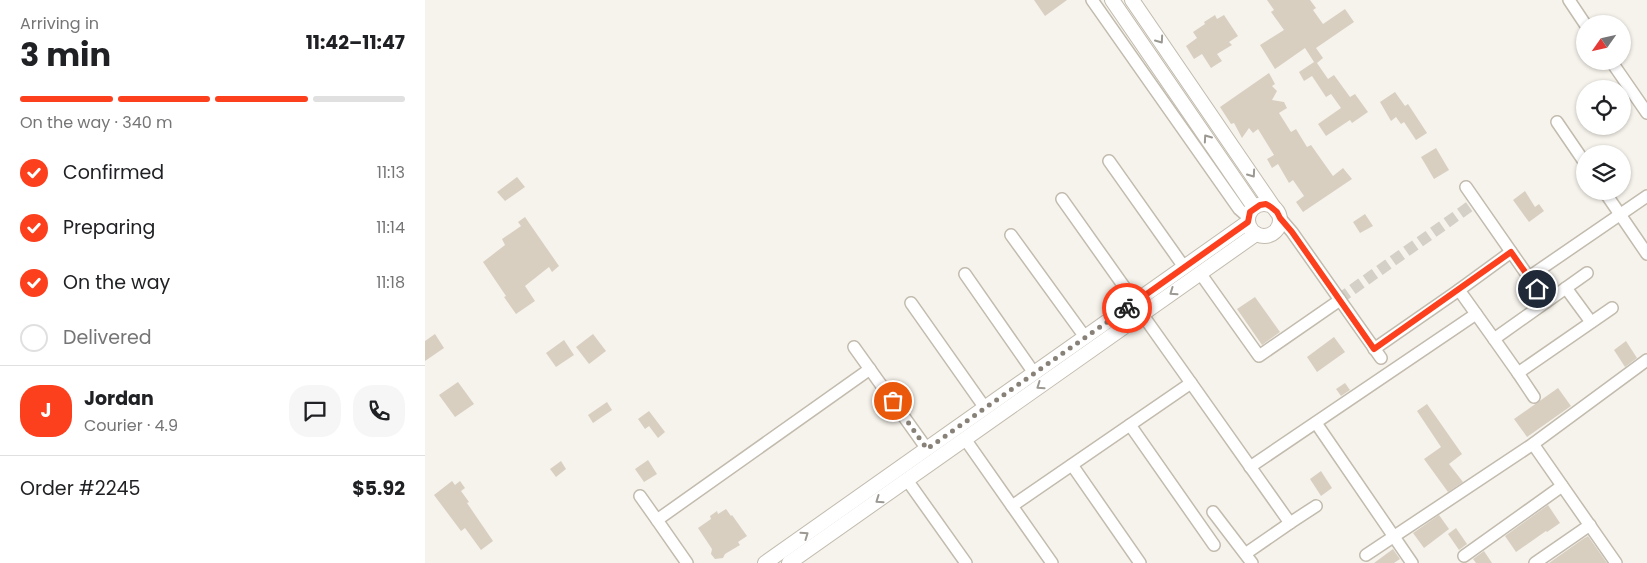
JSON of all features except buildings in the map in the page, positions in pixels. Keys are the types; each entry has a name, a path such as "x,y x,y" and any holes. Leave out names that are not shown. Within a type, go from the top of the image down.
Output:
{"street":[{"path":"1092,0 1239,209 1251,220"},
{"path":"765,563 1085,337 1200,273 1251,220 1260,205 1266,204 1279,215 1279,226 1269,236 1263,236 1251,220 1112,0"},
{"path":"1132,0 1279,215 1378,353 1511,252"},
{"path":"1569,0 1579,15"},
{"path":"1617,70 1647,113"},
{"path":"1557,122 1576,150"},
{"path":"1109,161 1184,267"},
{"path":"1466,187 1546,302"},
{"path":"1529,277 1647,196"},
{"path":"1062,199 1290,523"},
{"path":"1610,200 1647,254"},
{"path":"789,563 965,439 1138,308 1184,267 1251,220"},
{"path":"1011,235 1085,337"},
{"path":"1200,273 1259,356 1340,300"},
{"path":"1494,339 1587,273"},
{"path":"965,274 1034,373"},
{"path":"1566,288 1591,322"},
{"path":"1459,290 1534,397"},
{"path":"911,303 985,408"},
{"path":"1518,374 1612,308"},
{"path":"1251,468 1476,314"},
{"path":"854,347 927,449"},
{"path":"1366,554 1533,444 1647,360"},
{"path":"657,520 871,369"},
{"path":"1012,506 1191,383"},
{"path":"1317,422 1412,563"},
{"path":"1130,425 1214,545"},
{"path":"965,439 1052,563"},
{"path":"1533,444 1616,563"},
{"path":"1071,466 1140,563"},
{"path":"907,480 966,563"},
{"path":"1464,556 1562,486"},
{"path":"641,496 687,563"},
{"path":"1213,512 1250,558 1290,523 1316,506"},
{"path":"1535,563 1589,525"}],"tunnel":[{"path":"1339,299 1476,202"}],"way so far":[{"path":"893,401 927,449 1127,308"}],"route":[{"path":"1127,308 1248,222 1248,217 1254,207 1266,204 1277,212 1292,232 1374,349 1511,252 1537,289"}]}
